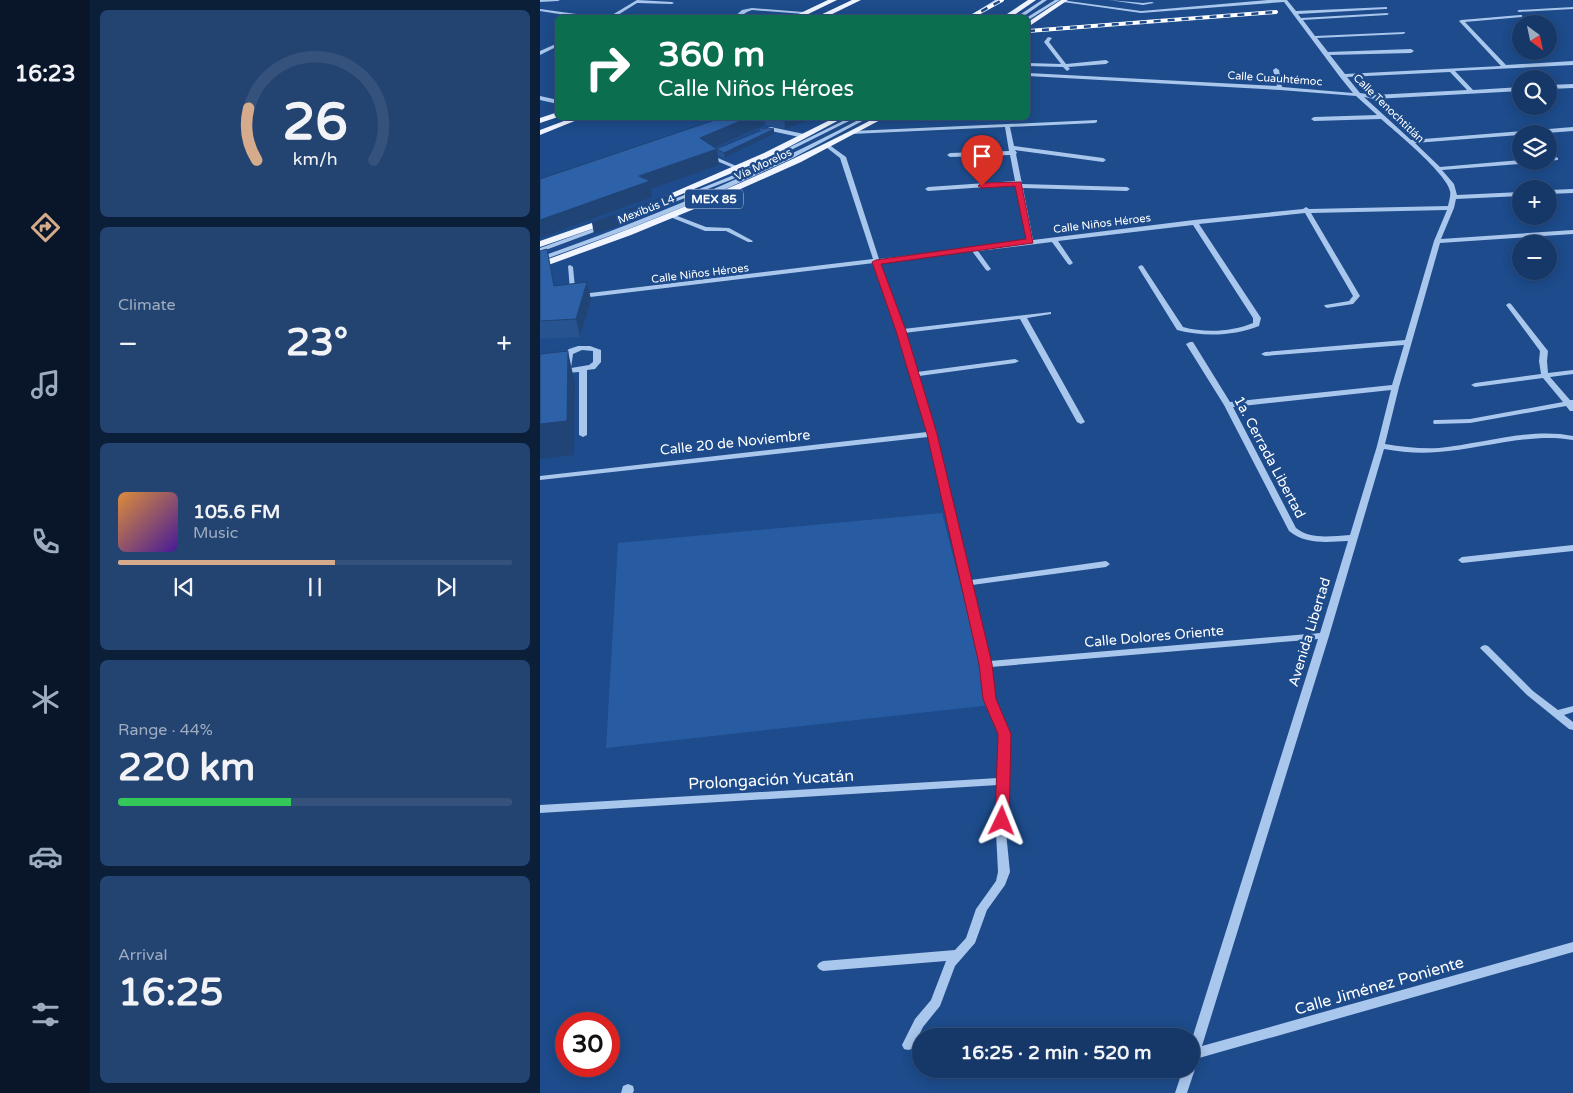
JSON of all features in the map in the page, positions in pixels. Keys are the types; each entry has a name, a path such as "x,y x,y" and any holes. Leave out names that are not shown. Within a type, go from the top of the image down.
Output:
{"main road":[{"path":"800,15 834,0"},
{"path":"824,15 858,0"},
{"path":"1009,15 1033,0"},
{"path":"1030,24 1062,0"},
{"path":"540,121 555,115"},
{"path":"540,132 573,120"},
{"name":"Vía Morelos","path":"644,209 738,168 835,120"},
{"name":"Vía Morelos","path":"540,265 672,216 750,183 828,146 876,120"},
{"path":"540,244 614,221"}],"street":[{"path":"540,1 558,0"},
{"path":"973,15 998,0"},
{"path":"1022,15 1045,0"},
{"path":"1030,17 1062,0 1141,12 1285,0"},
{"path":"1111,0 1143,4 1152,3"},
{"name":"Calle Tenochtitlán","path":"1285,0 1358,95 1438,169 1451,184 1454,197"},
{"path":"614,15 639,1 672,3"},
{"path":"1295,13 1385,8"},
{"path":"1505,67 1462,20 1573,8"},
{"path":"540,10 576,15"},
{"path":"739,15 744,11 752,10 804,13"},
{"path":"1302,21 1387,14"},
{"path":"1302,21 1373,21"},
{"path":"1315,37 1403,33"},
{"path":"1050,38 1046,42 1066,66 1065,77"},
{"path":"540,53 555,46"},
{"path":"1327,54 1411,51"},
{"path":"1030,64 1066,66 1106,62"},
{"path":"1342,76 1573,63"},
{"path":"1276,70 1280,88"},
{"path":"1451,70 1472,92"},
{"name":"Calle Cuauhtémoc","path":"1030,75 1280,88 1374,98 1512,90"},
{"path":"1557,87 1573,86"},
{"path":"540,98 555,101"},
{"path":"1314,119 1382,117"},
{"name":"Mexibús L4","path":"644,209 731,178 848,120"},
{"name":"Mexibús L4","path":"540,259 610,234 741,180 861,120"},
{"path":"853,133 1095,121"},
{"path":"1008,125 1030,241"},
{"path":"755,133 772,129 804,136"},
{"path":"1410,142 1573,129"},
{"path":"828,146 843,157 876,262 901,331 932,434 986,664 990,699 1005,734 1001,832 1004,872 1001,882 982,910 971,940 956,956 946,971 936,1002 920,1023 908,1045"},
{"path":"719,148 707,155 738,168"},
{"path":"950,156 1014,150 1103,160"},
{"path":"1438,169 1512,163"},
{"path":"928,189 1018,185 1127,189"},
{"path":"1557,192 1573,191"},
{"path":"1451,208 1454,197 1512,194"},
{"name":"Calle Niños Héroes","path":"570,268 572,290 578,294 590,295 1306,209 1451,208"},
{"name":"Avenida Libertad","path":"1200,1036 1381,446 1395,387 1437,241 1451,208"},
{"path":"1306,209 1357,296 1352,303 1327,306"},
{"path":"672,216 705,229 727,229 750,240"},
{"name":"Mexibús L4","path":"540,250 614,221"},
{"path":"1141,267 1180,328 1204,332 1245,328 1256,324 1257,318 1194,222"},
{"path":"1437,241 1573,232"},
{"path":"1053,239 1070,263"},
{"path":"974,249 988,269"},
{"path":"1509,305 1544,351 1541,366 1544,376 1571,405"},
{"path":"901,331 1049,313"},
{"path":"1022,316 1082,422"},
{"path":"1265,354 1408,342"},
{"name":"1a. Cerrada Libertad","path":"1190,344 1228,405 1292,528 1300,535 1312,538 1353,538"},
{"path":"540,374 592,367 597,362 596,349 579,348 570,352 568,370"},
{"path":"913,375 1015,361"},
{"path":"583,369 583,435"},
{"path":"1475,385 1573,372"},
{"path":"1228,405 1395,387"},
{"path":"1437,422 1470,421 1571,405"},
{"name":"Calle 20 de Noviembre","path":"540,478 932,434"},
{"path":"1381,446 1437,450 1553,436 1572,436"},
{"path":"1462,560 1573,548"},
{"path":"967,583 1106,564"},
{"name":"Calle Dolores Oriente","path":"986,664 1324,636"},
{"path":"1485,648 1530,693 1573,727"},
{"path":"1556,714 1573,709"},
{"name":"Prolongación Yucatán","path":"540,809 1003,781"},
{"name":"Calle Jiménez Poniente","path":"1200,1057 1573,947"},
{"path":"823,966 956,956"},
{"path":"1182,1093 1186,1078"}],"shaded area":[{"path":"942,513 991,705 606,748 618,543"}],"building":[{"path":"715,120 742,120 700,138 717,149 639,176 650,181 540,220 540,179"},
{"path":"767,128 774,129 724,153 716,149"},
{"path":"669,195 620,214 592,223"},
{"path":"547,249 554,286 587,282 576,319 540,321 540,251"},
{"path":"568,351 567,421 540,424 540,354"}],"railway":[{"path":"974,15 1002,0"},
{"path":"1030,31 1276,12"}],"route":[{"path":"982,186 1018,184 1030,241 876,262 901,331 932,434 986,664 990,699 1005,734 1002,821"}]}
